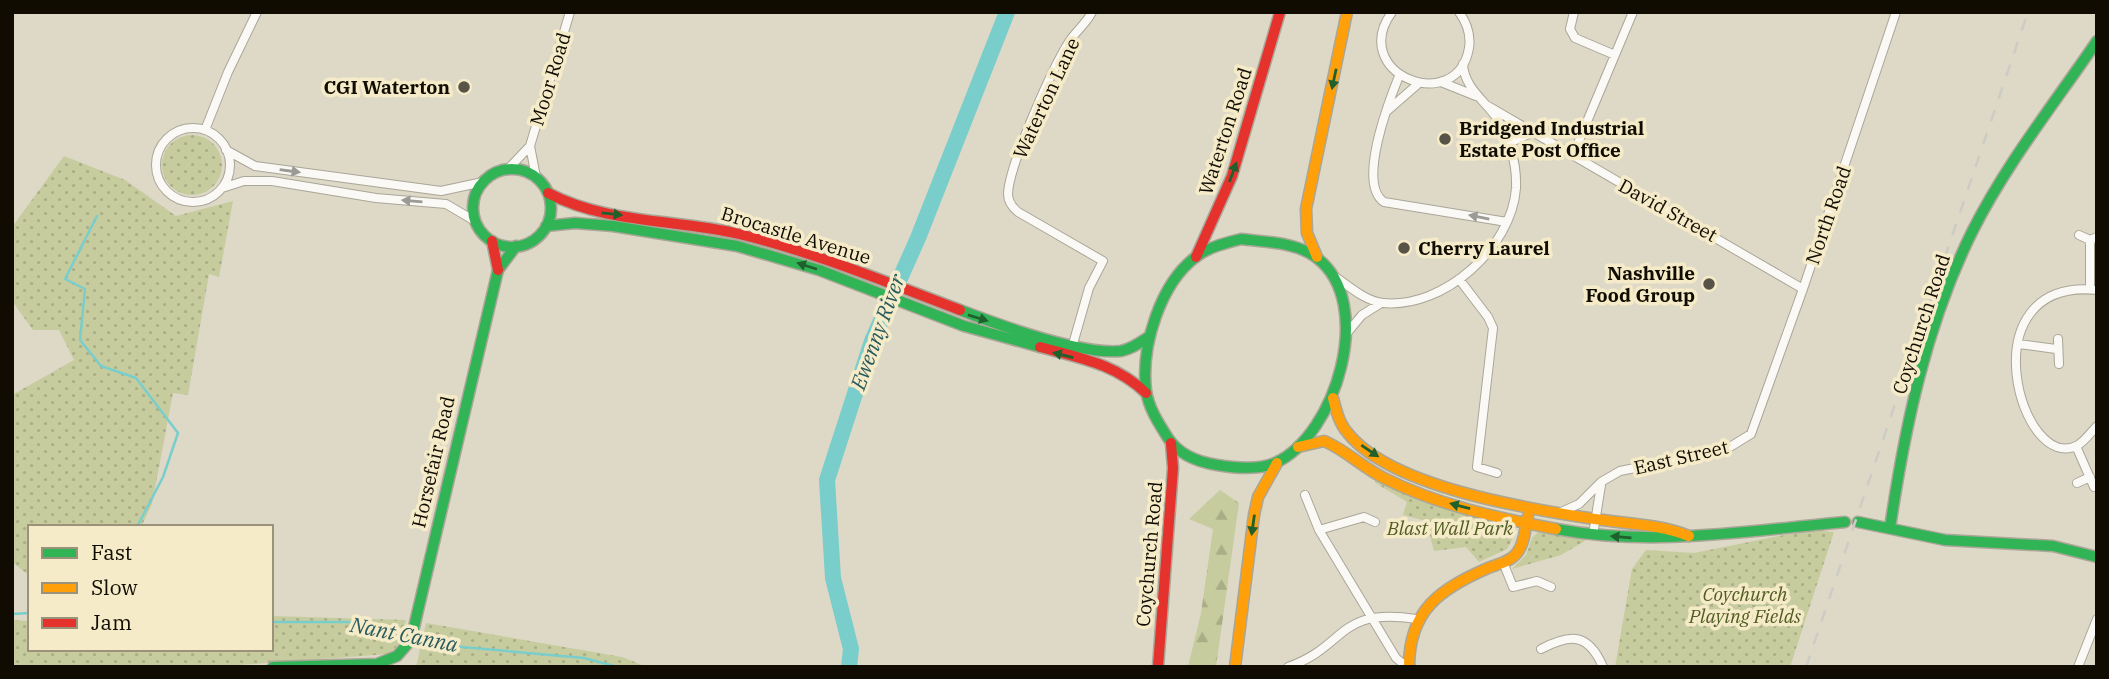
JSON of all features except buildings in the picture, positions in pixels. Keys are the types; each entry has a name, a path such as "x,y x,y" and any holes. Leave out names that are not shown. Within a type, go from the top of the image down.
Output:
{"main road":[{"name":"Waterton Road","path":"1196,257 1232,176 1280,12"},
{"path":"1235,667 1258,497 1277,463 1298,447 1318,425 1333,398 1341,367 1345,313 1335,276 1317,257 1307,233 1306,209 1347,12"},
{"name":"Coychurch Road","path":"1890,528 1899,461 1927,352 1952,275 1973,231 2001,184 2097,41"},
{"path":"508,169 527,172 536,177 548,193 551,204 546,226 534,240 516,246 492,241 475,221 474,201 483,182 508,169"},
{"name":"Brocastle Avenue","path":"548,193 566,205 583,211 721,229 778,244 876,277 977,318 1073,344 1119,351 1150,337"},
{"name":"Brocastle Avenue","path":"546,226 575,223 725,244 779,257 1020,344 1111,367 1128,376 1146,393"},
{"path":"1277,463 1247,467 1213,464 1182,453 1171,443 1146,393 1145,366 1150,337 1170,288 1196,257 1241,239 1281,245 1317,257"},
{"name":"Horsefair Road","path":"492,241 498,271"},
{"name":"Horsefair Road","path":"397,656 411,640 440,505 498,271 516,246"},
{"path":"1333,398 1350,437 1396,467 1443,485 1530,506 1595,519 1670,527 1689,536"},
{"path":"1298,447 1324,441 1383,478 1405,488 1526,522 1592,535 1668,541 1689,536 1845,522"},
{"name":"Coychurch Road","path":"1158,667 1173,468 1171,443"},
{"path":"1408,667 1410,637 1416,619 1424,607 1448,586 1503,562 1519,551 1530,506"},
{"path":"1858,522 1945,540 2053,546 2094,558"},
{"path":"273,667 377,664 397,656 404,667"}],"street":[{"path":"205,130 228,72 257,12"},
{"name":"Moor Road","path":"508,169 530,146 570,12"},
{"name":"Waterton Lane","path":"1073,344 1089,288 1103,261 1018,212 1011,206 1008,195 1017,157 1056,67 1069,41 1092,12"},
{"path":"1392,12 1384,27 1382,41 1390,66 1399,76 1418,84 1441,82 1476,96"},
{"path":"1335,276 1357,292 1381,303 1415,300 1459,279 1494,244 1507,222 1516,187 1509,143 1486,105 1476,96 1463,72 1470,41 1468,29 1459,12"},
{"path":"1574,12 1570,29 1575,38 1615,55"},
{"path":"1573,155 1633,12"},
{"name":"North Road","path":"1759,417 1896,12"},
{"path":"1441,82 1463,64"},
{"path":"1399,76 1385,114 1376,157 1375,194 1384,202 1507,222"},
{"path":"1385,114 1418,84"},
{"name":"David Street","path":"1486,105 1803,289"},
{"path":"475,221 446,204 376,198 272,181 244,181 222,188 206,200 186,202 168,193 157,177 157,157 167,139 184,129 205,130 214,135 226,150 255,166 441,191 483,182"},
{"path":"1509,143 1531,133"},
{"name":"Moor Road","path":"530,146 536,177"},
{"path":"222,188 229,170 226,150"},
{"path":"2079,234 2093,238 2093,290 2055,294 2042,300 2023,323 2017,386 2032,425 2049,444 2064,449 2077,446 2097,426"},
{"path":"1459,279 1486,314 1493,328 1477,467 1497,473"},
{"path":"1344,337 1354,323 1381,303"},
{"path":"2058,339 2056,349 2059,364"},
{"path":"2019,344 2056,349"},
{"name":"East Street","path":"1561,512 1579,504 1601,482 1620,471 1725,450 1751,434 1759,417"},
{"path":"2077,446 2094,487"},
{"path":"2077,483 2090,477"},
{"path":"1592,535 1601,482"},
{"path":"1305,495 1319,530 1396,658 1408,667"},
{"path":"1319,530 1364,517 1375,522"},
{"path":"1503,562 1513,587 1537,581 1551,587"},
{"path":"1288,667 1309,657 1354,622 1372,616 1416,619"},
{"path":"2078,667 2097,619"},
{"path":"1541,649 1563,637 1574,637 1585,642 1603,667"}],"green space":[{"path":"186,135 198,135 214,143 220,153 220,177 214,187 198,195 186,195 170,187 162,171 162,159 170,143"},
{"path":"64,156 125,180 176,216 233,201 219,277 209,274 188,395 173,393 152,504 142,525 28,525 28,574 12,562 12,395 74,360 59,330 33,330 12,301 12,227"},
{"name":"Blast Wall Park","path":"1383,478 1500,521 1512,540 1507,549 1479,562 1466,547 1434,551 1426,521 1403,515 1407,502 1374,482"},
{"path":"1220,490 1239,503 1216,667 1188,667 1201,613 1213,529 1189,519"},
{"name":"Coychurch Playing Fields","path":"1809,530 1834,532 1790,667 1615,667 1632,569 1646,550 1694,553"},
{"path":"1538,532 1585,541 1561,555 1512,569 1526,555 1532,538"},
{"path":"273,616 406,620 401,642 389,654 212,667 12,665 12,620 27,621 28,651 273,651"},
{"path":"426,623 622,657 647,667 416,667"}],"waterway":[{"name":"Ewenny River","path":"849,667 851,649 833,578 827,480 872,341 918,238 1007,12"},
{"path":"97,216 65,279 85,289 80,340 101,366 136,378 178,433 163,477 138,525"},
{"name":"Nant Canna","path":"12,614 28,613"},
{"name":"Nant Canna","path":"273,622 347,622 411,632"},
{"name":"Nant Canna","path":"417,633 451,646 584,658 618,667"}],"railway":[{"path":"1806,667 2028,12"}],"traffic: fast":[{"path":"1890,528 1919,377 1956,267 2000,182 2097,41"},
{"path":"512,169 527,172 539,181 548,193 551,208 548,223 539,235 527,244 512,247 497,244 485,235 476,223 473,208 476,193 485,181 497,172 512,169"},
{"path":"546,226 575,223 613,226 737,246 819,270 964,326 1040,347"},
{"path":"1241,239 1290,246 1317,258 1335,279 1344,305 1346,336 1341,367 1331,398 1316,426 1297,448 1275,463 1254,468 1231,467 1196,460 1172,444 1151,409 1145,373 1150,335 1163,299 1173,282 1197,256 1241,239"},
{"path":"273,667 377,664 397,656 411,640 498,270 516,246"},
{"path":"960,310 1040,338 1104,351 1121,351 1150,336"},
{"path":"1556,529 1629,537 1664,537 1845,522"},
{"path":"1858,522 1945,540 2053,546 2097,557"}],"traffic: slow":[{"path":"1317,257 1307,233 1306,209 1347,12"},
{"path":"1333,398 1344,428 1367,451 1394,467 1427,481 1499,502 1655,527 1689,536"},
{"path":"1298,447 1324,441 1376,474 1425,496 1490,515 1556,529"},
{"path":"1235,667 1254,515 1258,497 1277,463"},
{"path":"1409,667 1410,647 1415,630 1430,604 1455,584 1514,556 1522,545 1528,516"}],"traffic: jam":[{"path":"1196,257 1232,176 1280,12"},
{"path":"548,193 571,203 617,216 715,229 767,241 960,310"},
{"path":"492,241 498,270"},
{"path":"1040,347 1110,369 1146,393"},
{"path":"1158,667 1173,468 1171,443"}],"place":[{"name":"CGI Waterton","path":"464,87"},
{"name":"Bridgend Industrial Estate Post Office","path":"1445,139"},
{"name":"Cherry Laurel","path":"1404,248"},
{"name":"Nashville Food Group","path":"1709,284"}]}
